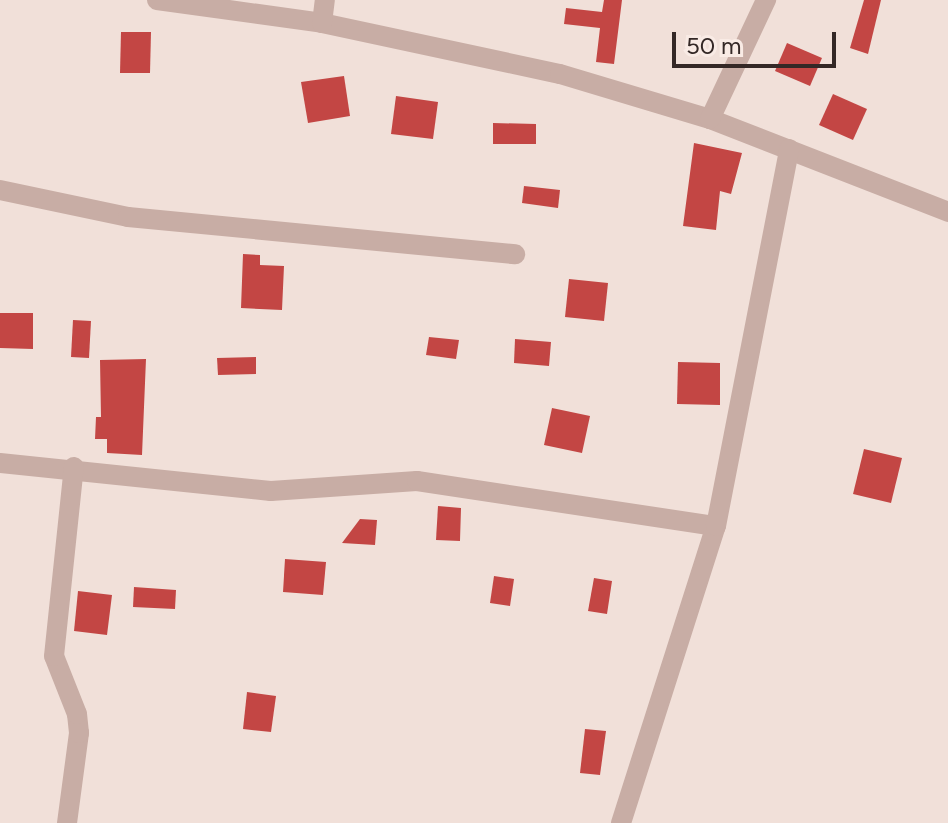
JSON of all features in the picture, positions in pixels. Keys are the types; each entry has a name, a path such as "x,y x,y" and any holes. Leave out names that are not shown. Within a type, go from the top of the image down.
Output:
{"street":[{"path":"157,0 322,23 560,74 710,119 948,212"},
{"path":"322,23 325,0"},
{"path":"710,119 766,0"},
{"path":"621,823 716,526 789,149"},
{"path":"0,190 128,217 515,254"},
{"path":"0,463 74,467 271,491 417,481 716,526"},
{"path":"67,823 79,733 77,714 54,656 74,467"}],"building":[{"path":"604,0 622,0 614,64 596,62 600,28 564,24 566,8 602,12"},
{"path":"864,0 881,0 868,54 850,48"},
{"path":"121,32 151,32 150,73 120,73"},
{"path":"787,43 822,58 810,86 775,71"},
{"path":"344,76 350,116 308,123 301,82"},
{"path":"833,94 867,109 853,140 819,125"},
{"path":"396,96 438,102 433,139 391,134"},
{"path":"493,123 536,124 536,144 493,144"},
{"path":"694,143 742,153 731,194 720,191 716,230 683,226"},
{"path":"524,186 560,190 558,208 522,203"},
{"path":"243,254 260,255 260,265 284,266 282,310 241,308"},
{"path":"569,279 608,283 604,321 565,317"},
{"path":"0,313 33,313 33,349 0,348"},
{"path":"73,320 91,321 89,358 71,357"},
{"path":"429,337 459,340 456,359 426,355"},
{"path":"515,339 551,342 549,366 514,363"},
{"path":"256,357 256,374 218,375 217,358"},
{"path":"146,359 142,455 107,453 107,439 95,439 96,417 101,417 100,360"},
{"path":"678,362 720,363 720,405 677,404"},
{"path":"552,408 590,416 582,453 544,445"},
{"path":"864,449 902,458 891,503 853,494"},
{"path":"438,506 461,508 460,541 436,540"},
{"path":"360,519 377,520 375,545 342,543"},
{"path":"285,559 326,562 323,595 283,592"},
{"path":"494,576 514,579 510,606 490,603"},
{"path":"594,578 612,581 607,614 588,611"},
{"path":"134,587 176,590 175,609 133,607"},
{"path":"78,591 112,595 107,635 74,631"},
{"path":"247,692 276,696 271,732 243,729"},
{"path":"585,729 606,731 600,775 580,773"}]}
